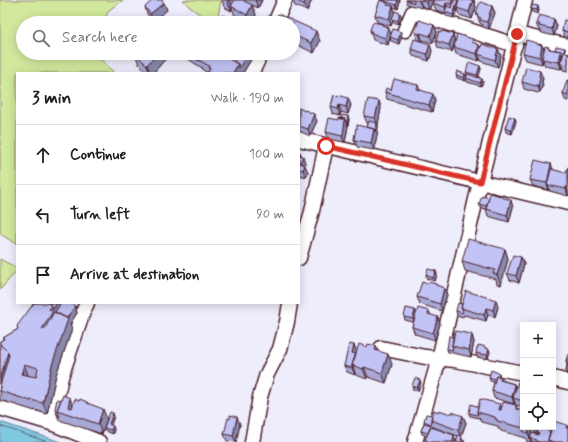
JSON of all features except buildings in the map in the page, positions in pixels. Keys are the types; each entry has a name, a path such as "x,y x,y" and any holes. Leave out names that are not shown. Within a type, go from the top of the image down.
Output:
{"street":[{"path":"277,16 285,0"},
{"path":"415,442 439,359 480,182 525,0"},
{"path":"405,30 413,12 516,40 568,46"},
{"path":"252,72 258,60"},
{"path":"300,139 568,203"},
{"path":"300,254 312,211 326,146"},
{"path":"51,423 61,377 79,324 88,304"},
{"path":"252,442 260,397 267,374 280,349 290,304"},
{"path":"381,348 520,372"},
{"path":"556,379 568,382"},
{"path":"0,408 51,423 99,442"}],"green space":[{"path":"0,0 123,0 109,10 106,16 16,16 16,60 102,60 113,72 16,72 16,243 0,234"},
{"path":"183,0 221,0 218,16 204,16 190,7"},
{"path":"0,259 16,267 16,271 0,290"}],"water":[{"path":"0,422 61,442 0,442"}],"route":[{"path":"326,146 480,182 517,34"}]}
